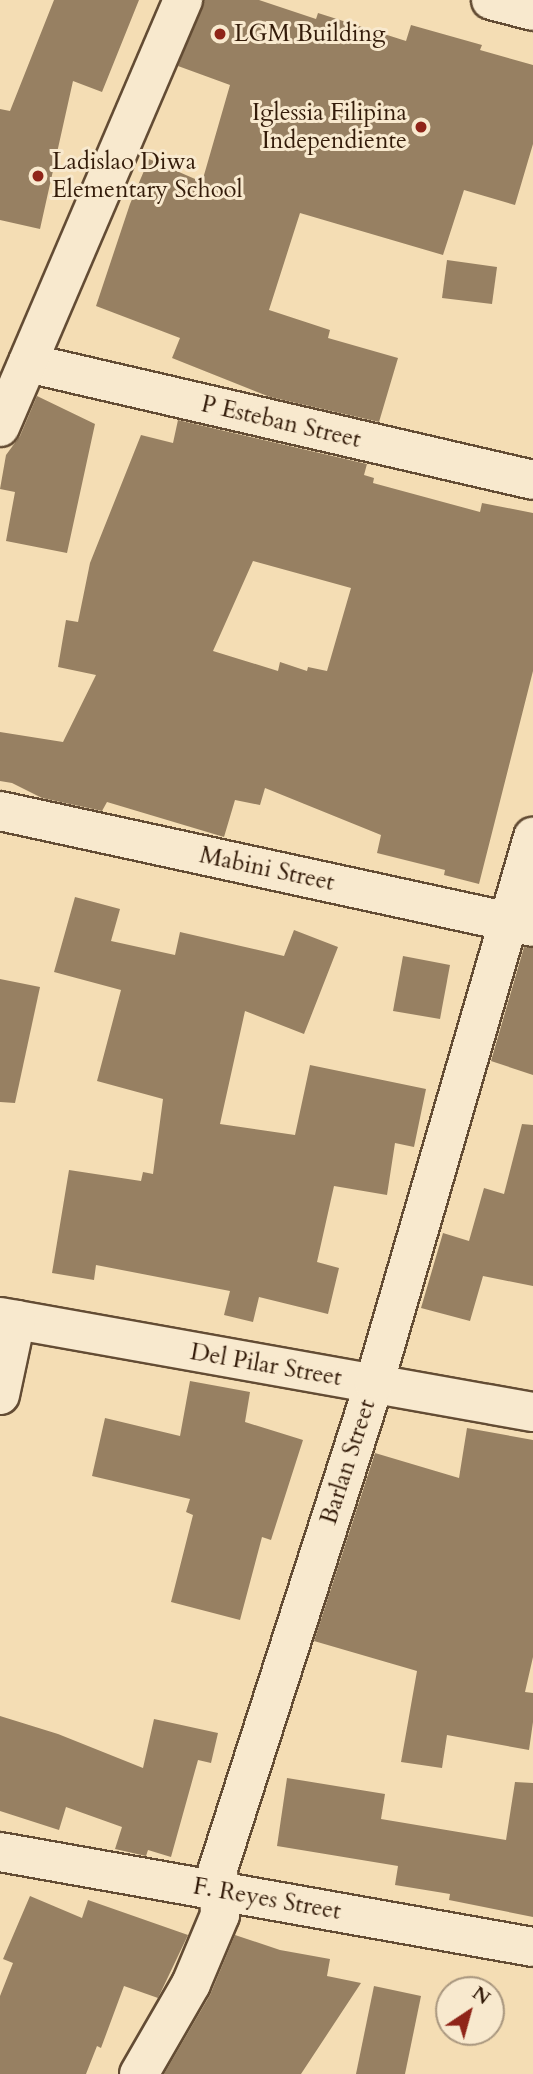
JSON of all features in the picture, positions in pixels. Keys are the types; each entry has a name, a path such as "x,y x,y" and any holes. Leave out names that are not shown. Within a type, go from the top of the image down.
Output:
{"street":[{"path":"0,427 183,0"},
{"path":"491,0 533,10"},
{"name":"P Esteban Street","path":"29,363 533,480"},
{"name":"Mabini Street","path":"0,811 521,925"},
{"name":"Barlan Street","path":"139,2074 205,1954 220,1915 218,1869 521,925 533,836"},
{"path":"0,1395 8,1319"},
{"name":"Del Pilar Street","path":"8,1319 533,1412"},
{"name":"F. Reyes Street","path":"0,1852 533,1947"}],"building":[{"path":"54,0 139,0 102,92 73,81 40,229 0,220 0,109 10,111"},
{"path":"204,0 259,0 316,19 318,13 406,41 411,25 482,45 480,50 533,65 533,144 515,205 464,190 443,255 300,213 269,310 330,330 328,338 398,358 379,422 270,397 172,358 180,338 96,306 130,204 149,159 202,182 230,85 178,66"},
{"path":"447,260 497,267 492,304 442,298"},
{"path":"37,396 95,424 67,553 6,541 15,492 0,489 6,455 20,436"},
{"path":"178,420 367,464 364,475 374,478 373,483 480,512 482,503 533,513 533,671 479,884 444,875 445,870 377,853 381,835 265,788 260,805 235,800 224,837 107,802 102,811 42,798 12,783 0,781 0,732 63,742 96,675 58,667 66,620 78,622 90,563 141,435 173,443","holes":["253,561 351,588 327,671 308,667 307,671 280,662 278,671 213,651"]},
{"path":"75,897 120,909 111,941 175,955 180,932 284,956 294,930 338,947 304,1034 245,1011 220,1124 295,1135 310,1065 426,1089 414,1147 395,1143 387,1195 334,1186 317,1262 339,1268 328,1314 259,1297 253,1322 224,1315 230,1291 96,1265 94,1280 52,1273 69,1170 141,1181 143,1172 153,1174 163,1099 97,1081 121,990 54,972"},
{"path":"524,947 533,948 533,1075 491,1061"},
{"path":"403,956 450,965 440,1019 393,1011"},
{"path":"0,979 40,987 15,1103 0,1102"},
{"path":"522,1124 533,1125 533,1286 483,1276 470,1321 421,1308 443,1233 469,1241 484,1188 504,1194"},
{"path":"190,1381 250,1392 245,1422 303,1440 271,1540 262,1537 240,1620 171,1602 193,1515 186,1512 190,1499 92,1476 105,1418 180,1436"},
{"path":"467,1428 533,1440 533,1657 525,1692 533,1693 533,1722 529,1750 447,1735 442,1768 401,1762 417,1671 314,1641 375,1453 459,1478"},
{"path":"0,1716 58,1734 143,1768 154,1719 218,1733 211,1763 198,1760 171,1857 148,1850 146,1856 115,1849 122,1827 66,1807 59,1830 0,1811"},
{"path":"287,1778 385,1794 381,1819 506,1840 515,1782 533,1783 533,1917 449,1900 450,1894 395,1885 398,1866 277,1846"},
{"path":"30,1896 82,1918 88,1900 188,1935 158,1998 124,1986 101,2048 97,2046 86,2074 0,2074 0,1996 13,1963 3,1959"},
{"path":"235,1935 280,1950 330,1959 327,1976 361,1983 301,2074 164,2074 210,1995"},
{"path":"374,1986 421,1996 405,2074 356,2074"}],"place":[{"name":"LGM Building","path":"220,34"},
{"name":"Iglessia Filipina Independiente","path":"421,127"},
{"name":"Ladislao Diwa Elementary School","path":"38,176"}]}
